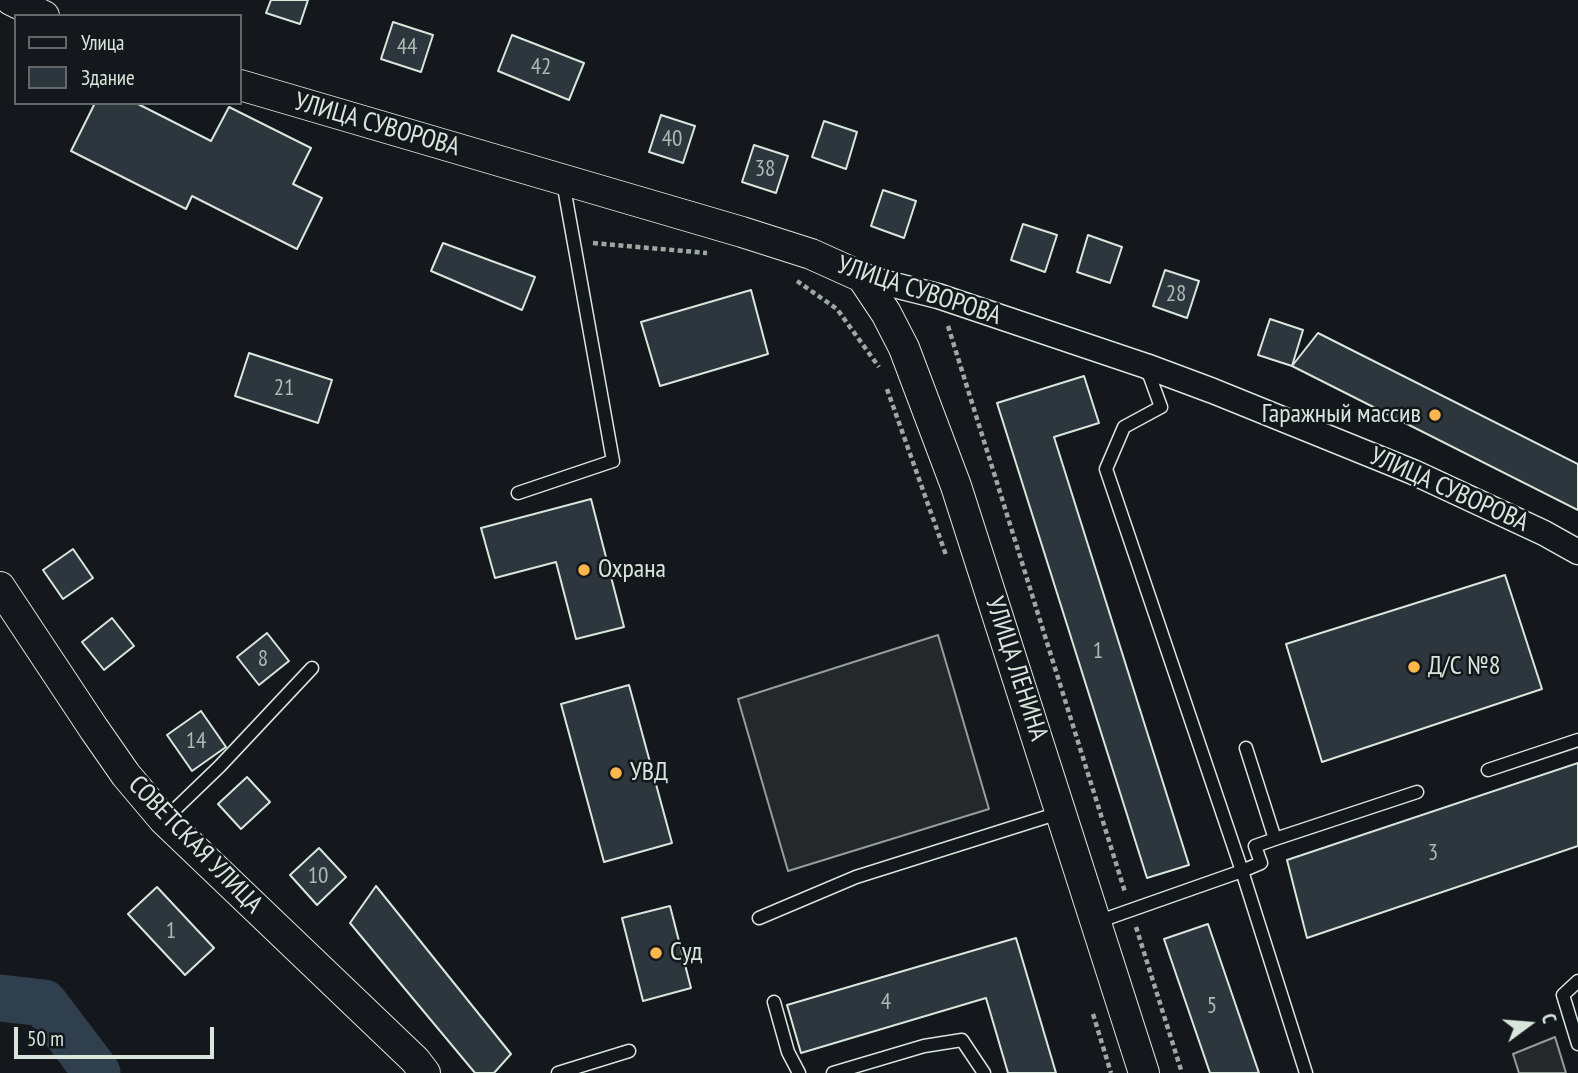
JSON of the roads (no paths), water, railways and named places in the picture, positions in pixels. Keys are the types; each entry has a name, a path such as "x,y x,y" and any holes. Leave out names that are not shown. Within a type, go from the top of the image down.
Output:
{"street":[{"path":"10,0 40,14"},
{"name":"УЛИЦА СУВОРОВА","path":"242,86 562,178 811,254 862,276 938,296 1146,366 1413,472 1544,533 1578,552"},
{"name":"УЛИЦА ЛЕНИНА","path":"862,276 904,348 956,486 1144,1073"},
{"name":"СОВЕТСКАЯ УЛИЦА","path":"0,587 110,752 164,820 415,1060 425,1073"}],"lane":[{"path":"518,494 614,461 562,178"},
{"path":"1146,366 1161,407 1124,427 1106,469 1242,871 1306,1073"},
{"path":"164,820 220,766 312,667"},
{"path":"1488,769 1578,740"},
{"path":"1246,748 1275,839"},
{"path":"1097,922 1261,863 1255,846 1417,792"},
{"path":"759,918 856,877 1062,812"},
{"path":"1578,981 1563,995 1578,1044"},
{"path":"774,1002 788,1052 799,1073"},
{"path":"833,1073 924,1046 962,1040 984,1073"},
{"path":"558,1073 629,1051"}],"waterway":[{"path":"0,998 44,1003 97,1073"}],"place":[{"name":"Гаражный массив","path":"1435,415"},
{"name":"Охрана","path":"584,570"},
{"name":"Д/С №8","path":"1414,667"},
{"name":"УВД","path":"616,773"},
{"name":"Суд","path":"656,953"}]}
